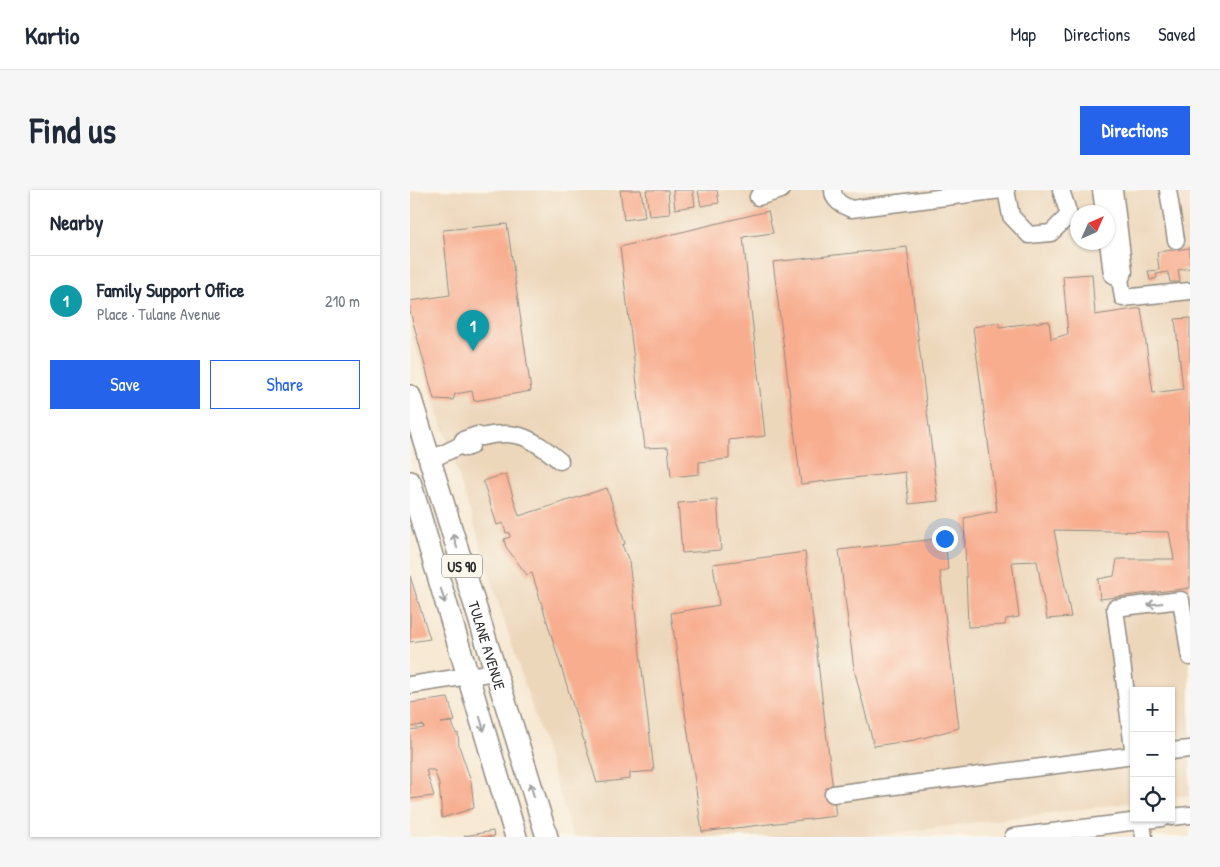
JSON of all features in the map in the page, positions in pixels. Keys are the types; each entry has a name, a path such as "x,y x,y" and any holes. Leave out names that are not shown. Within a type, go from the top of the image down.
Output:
{"main road":[{"name":"TULANE AVENUE","path":"410,396 415,429 430,460 547,837"},
{"name":"TULANE AVENUE","path":"412,495 516,837"}],"street":[{"path":"758,197 781,190"},
{"path":"832,190 833,195 841,204 851,209 1002,190"},
{"path":"1006,190 1011,216 1029,235 1051,233 1069,215 1061,190"},
{"path":"1101,190 1103,205"},
{"path":"1114,190 1124,272 1120,279 1123,298 1190,291"},
{"path":"1168,190 1176,240"},
{"path":"1109,250 1112,274 1120,279"},
{"path":"430,460 461,445 463,440 477,435 482,437 501,432 526,437 560,461"},
{"path":"1131,732 1115,608 1181,600 1190,657"},
{"path":"410,685 467,678 495,672"},
{"path":"1175,751 1190,749"},
{"path":"833,794 1130,756"},
{"path":"1175,817 1190,815"},
{"path":"1013,837 1142,825"}],"shaded area":[{"path":"427,190 1190,190 1190,795 1175,797 1175,687 1130,687 1130,803 865,837 573,837 434,399 410,331 410,192"}],"building":[{"path":"620,190 641,190 645,217 624,220"},
{"path":"646,190 668,190 670,214 649,216"},
{"path":"673,190 693,190 695,206 675,209"},
{"path":"698,190 717,190 719,203 701,206"},
{"path":"768,211 773,233 743,237 765,436 729,440 729,459 699,462 699,474 671,477 668,447 645,448 620,247"},
{"path":"507,224 531,391 474,401 472,391 455,394 453,400 434,399 410,311 410,301 450,295 443,230"},
{"path":"907,247 938,501 909,504 905,472 801,484 773,262"},
{"path":"1190,248 1190,268 1178,270 1180,282 1170,282 1168,272 1156,274 1157,278 1150,280 1148,271 1159,270 1157,252"},
{"path":"1092,274 1095,315 1141,308 1153,393 1183,389 1175,319 1190,318 1190,588 1100,599 1098,579 1114,576 1117,559 1174,559 1169,532 1054,530 1071,617 1047,619 1037,561 1012,562 1019,617 1006,619 1005,625 968,627 964,518 997,511 973,327 999,322 999,327 1049,321 1051,339 1068,334 1063,276"},
{"path":"506,474 519,516 607,488 625,544 622,545 629,561 654,771 630,773 630,779 597,783 532,573 527,575 506,547 504,539 510,537 509,532 506,533 503,523 497,525 483,481"},
{"path":"717,500 721,550 682,553 678,503"},
{"path":"945,538 948,569 940,572 959,728 915,740 874,746 854,669 839,550"},
{"path":"805,552 836,816 702,832 671,613 719,605 713,564"},
{"path":"410,576 430,639 410,642"},
{"path":"448,698 455,721 441,723 452,722 456,734 458,733 459,746 471,781 474,808 442,818 439,784 434,770 426,770 434,796 410,799 410,730 424,728 423,725 410,727 410,703"},
{"path":"493,831 494,837 464,836"}],"place":[{"name":"Family Support Office","path":"473,351"}]}
